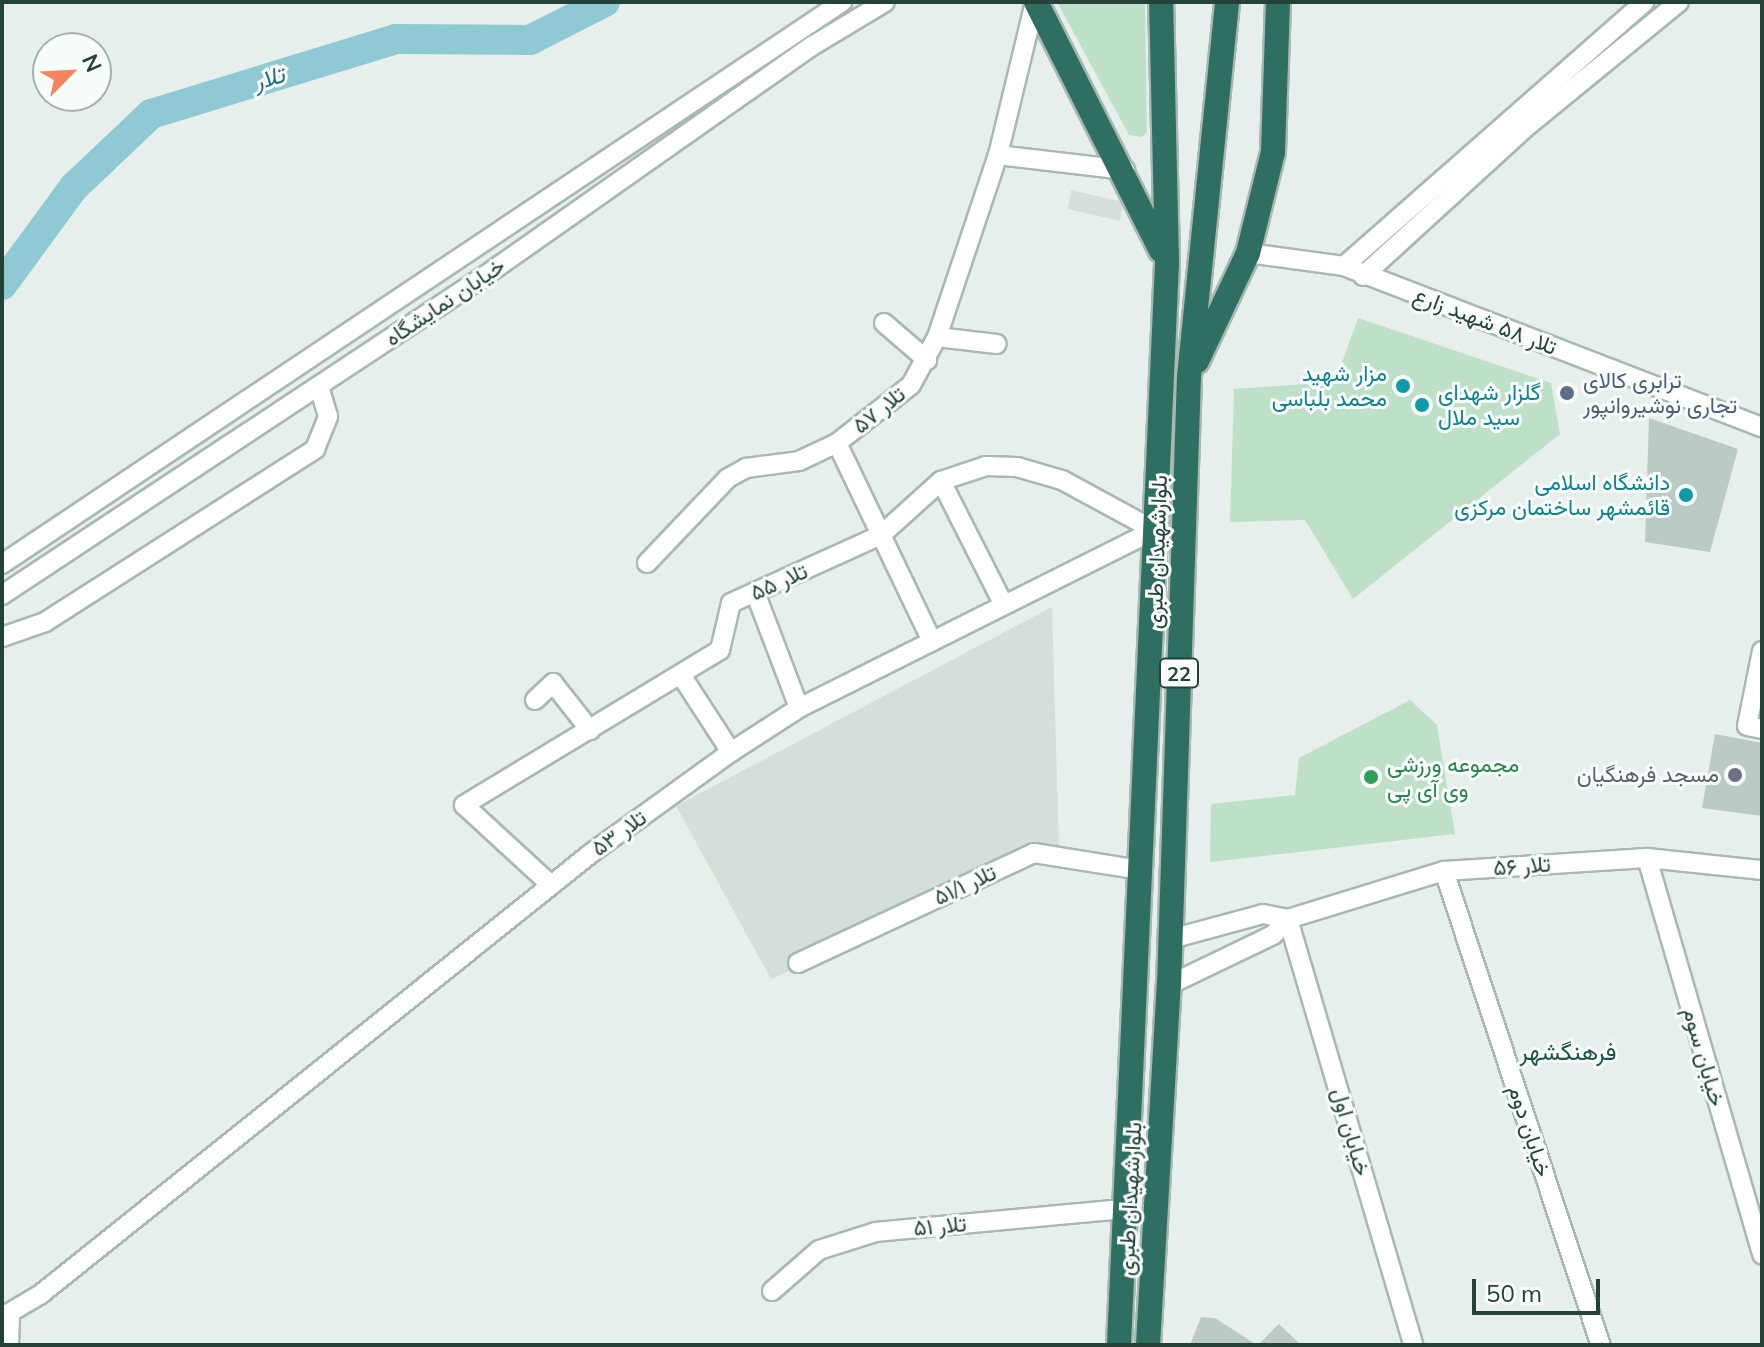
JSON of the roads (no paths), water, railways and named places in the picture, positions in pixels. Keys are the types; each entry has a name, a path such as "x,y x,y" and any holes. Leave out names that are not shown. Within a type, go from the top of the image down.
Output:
{"highway":[{"path":"1036,2 1125,170 1167,261"},
{"name":"بلوارشهیدان طبری","path":"1119,1345 1167,261 1161,2"},
{"name":"بلوارشهیدان طبری","path":"1148,1345 1171,939 1189,377 1227,2"},
{"path":"1189,377 1248,253 1273,152 1278,2"}],"street":[{"name":"خیابان نمایشگاه","path":"2,564 842,2"},
{"name":"خیابان نمایشگاه","path":"2,595 486,275 812,46 885,2"},
{"name":"تلار ۵۷","path":"647,563 728,478 746,468 799,461 837,443 891,404 927,360 998,155 1036,2"},
{"path":"1363,276 1633,26 1644,2"},
{"path":"1344,266 1633,26 1679,2"},
{"path":"998,155 1125,170"},
{"name":"تلار ۵۸ شهید زارع","path":"1248,253 1344,266 1363,276 1762,427"},
{"path":"884,323 927,360"},
{"path":"937,337 997,344"},
{"path":"2,637 45,622 315,449 328,416 319,386"},
{"path":"837,443 932,641"},
{"name":"تلار ۵۵","path":"551,885 464,805 720,650 731,603 881,535 941,481 986,466 1017,467 1062,480 1154,530"},
{"path":"941,481 1004,605"},
{"name":"تلار ۵۳","path":"6,1316 41,1294 136,1214 551,885 731,752 799,708 1154,530"},
{"path":"755,592 799,708"},
{"path":"1762,651 1747,726 1762,729"},
{"path":"681,675 731,752"},
{"path":"535,700 553,683 590,730"},
{"name":"تلار ۵۱/۱","path":"798,963 1034,853 1140,870"},
{"name":"تلار ۵۶","path":"1288,919 1444,871 1647,858 1762,870"},
{"name":"خیابان سوم","path":"1647,858 1762,1255"},
{"name":"خیابان دوم","path":"1444,871 1601,1345"},
{"path":"1171,939 1263,914 1288,919"},
{"path":"1169,985 1273,935 1288,919"},
{"name":"خیابان اول","path":"1288,919 1413,1345"},
{"name":"تلار ۵۱","path":"772,1291 819,1250 876,1232 1125,1209"},
{"path":"6,1316 9,1345"}],"waterway":[{"name":"تلار","path":"2,285 74,187 151,114 396,39 530,40 605,2"}],"place":[{"name":"مزار شهید محمد بلباسی","path":"1403,386"},
{"name":"ترابری کالای تجاری نوشیروانپور","path":"1567,393"},
{"name":"گلزار شهدای سید ملال","path":"1422,405"},
{"name":"دانشگاه اسلامی قائمشهر ساختمان مرکزی","path":"1686,495"},
{"name":"مسجد فرهنگیان","path":"1735,775"},
{"name":"مجموعه ورزشی وی آی پی","path":"1371,777"}],"district":[{"name":"فرهنگشهر","path":"1568,1052"}]}
